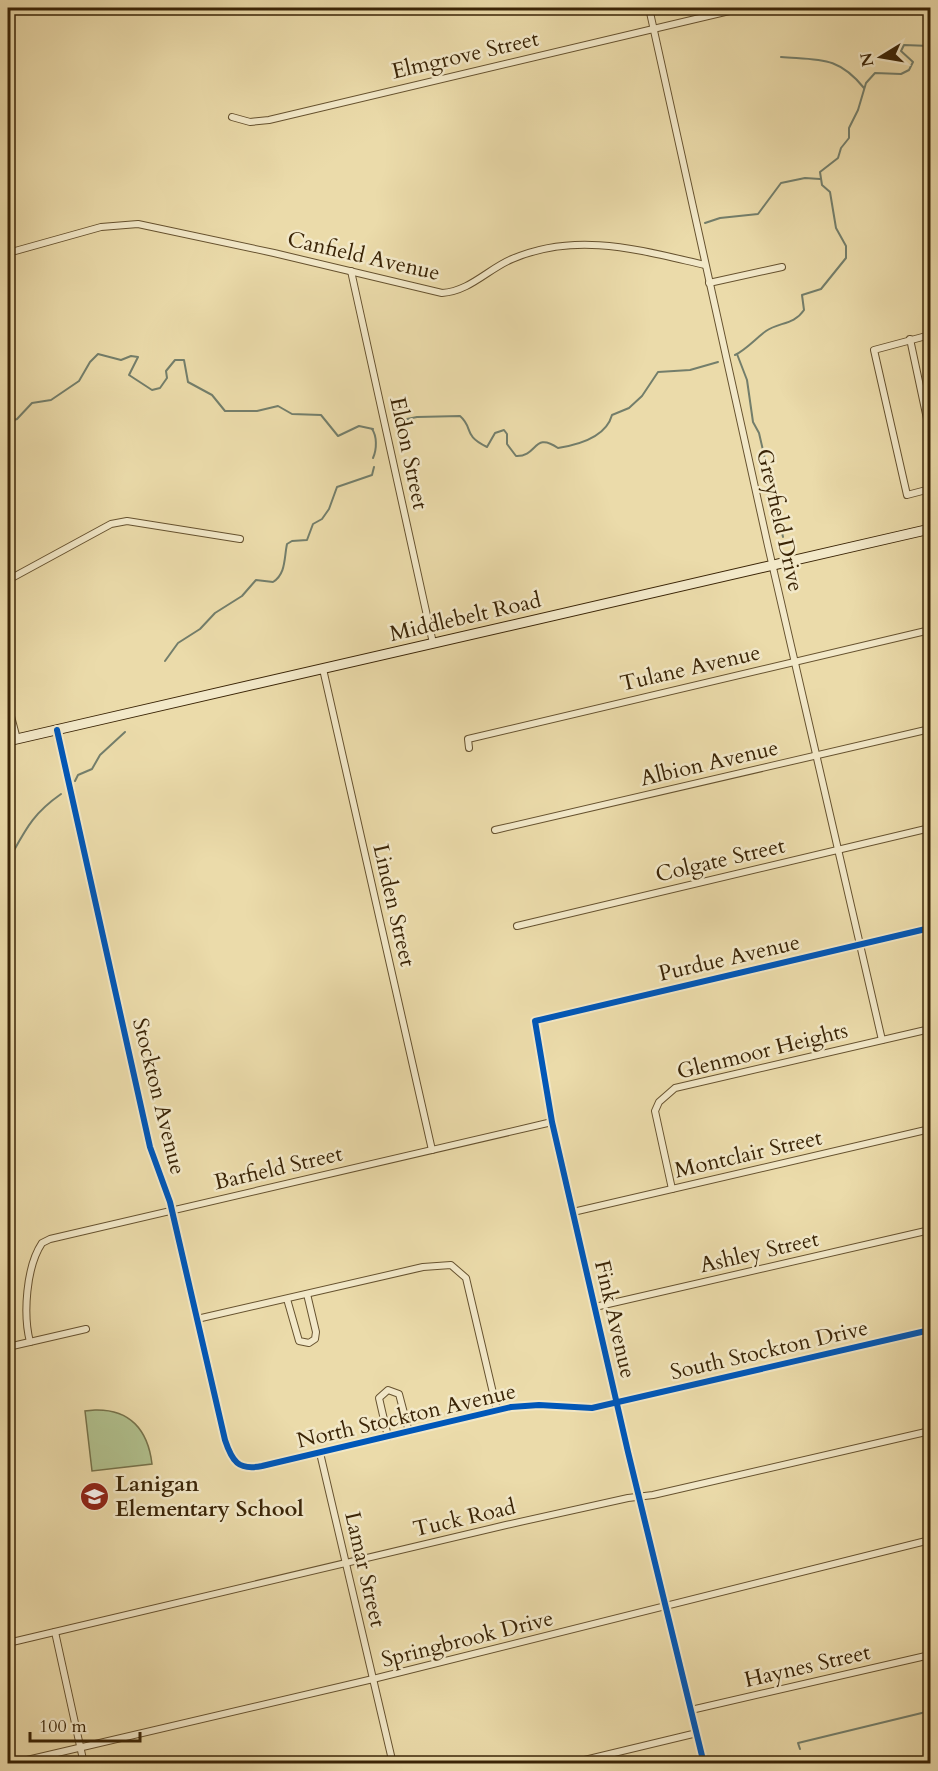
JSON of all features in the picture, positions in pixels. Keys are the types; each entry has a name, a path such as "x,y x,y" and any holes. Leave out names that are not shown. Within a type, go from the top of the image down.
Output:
{"street":[{"name":"Greyfield Drive","path":"649,8 772,565 882,1040"},
{"name":"Elmgrove Street","path":"232,117 250,122 269,120 742,8"},
{"name":"Canfield Avenue","path":"8,253 101,227 126,223 161,228 351,271 435,293 449,293 470,285 510,260 551,247 583,243 615,245 705,266"},
{"path":"709,283 782,267"},
{"name":"Eldon Street","path":"351,271 433,643"},
{"path":"930,335 874,350 907,495 930,489"},
{"path":"910,339 930,433"},
{"path":"8,579 111,524 127,520 240,539"},
{"name":"Middlebelt Road","path":"12,740 930,529"},
{"name":"Tulane Avenue","path":"469,748 468,739 930,630"},
{"name":"Linden Street","path":"323,669 432,1150"},
{"path":"8,705 12,740"},
{"name":"Albion Avenue","path":"495,830 930,729"},
{"name":"Stockton Avenue","path":"57,730 150,1147 172,1211 225,1440 231,1459 239,1466"},
{"name":"Colgate Street","path":"517,926 930,828"},
{"name":"Purdue Avenue","path":"535,1021 930,928"},
{"name":"Fink Avenue","path":"535,1021 552,1122 638,1497 704,1764"},
{"name":"Glenmoor Heights","path":"672,1189 655,1111 667,1093 684,1085 930,1029"},
{"name":"Barfield Street","path":"30,1342 25,1311 33,1264 42,1243 552,1122"},
{"name":"Montclair Street","path":"573,1212 930,1130"},
{"name":"Ashley Street","path":"595,1307 930,1230"},
{"path":"197,1319 423,1267 451,1265 466,1278 497,1410"},
{"path":"287,1299 296,1335 299,1341 309,1343 315,1339 316,1332 307,1294"},
{"path":"8,1347 86,1329"},
{"name":"South Stockton Drive","path":"617,1403 930,1330"},
{"name":"North Stockton Avenue","path":"388,1437 380,1398 388,1390 399,1394 409,1432"},
{"name":"North Stockton Avenue","path":"239,1466 250,1469 497,1410 529,1405 592,1408 617,1403"},
{"name":"Tuck Road","path":"8,1643 347,1563 930,1431"},
{"name":"Lamar Street","path":"320,1453 393,1764"},
{"name":"Springbrook Drive","path":"10,1764 373,1679 930,1540"},
{"path":"55,1632 84,1764"},
{"name":"Haynes Street","path":"691,1710 930,1655"},
{"path":"568,1764 697,1733"}],"green space":[{"path":"85,1411 118,1413 135,1424 146,1441 152,1464 92,1471"}],"waterway":[{"path":"735,355 766,331 800,315 804,310 802,295 821,289 846,258 846,246 836,228 830,192 822,185 820,172 838,158 841,148 849,138 849,128 858,110 866,83 875,73 901,74 909,70 913,62 901,51 904,45 930,46"},
{"path":"781,57 818,60 837,65 846,70 864,88"},
{"path":"705,223 720,218 758,214 781,183 805,178 820,179"},
{"path":"8,422 17,419 32,403 51,400 79,381 90,362 98,354 121,360 131,356 138,357 129,375 152,390 160,388 167,378 166,371 175,360 184,360 188,382 212,395 225,411 257,411 278,406 292,414 321,415 338,436 359,426 373,429"},
{"path":"737,354 747,380 753,422 759,433 783,537"},
{"path":"397,421 417,417 460,416 467,424 471,435 479,443 487,447 495,433 504,430 507,434 507,444 516,456 523,455 544,442 558,448 590,439 604,429 612,415 629,408 642,396 658,372 690,370 718,362"},
{"path":"372,429 376,443 373,458"},
{"path":"165,661 178,643 200,629 215,613 242,596 256,580 273,582 277,579 284,565 287,544 292,541 307,540 313,524 322,519 329,509 337,487 372,475 374,467"},
{"path":"75,781 78,775 92,769 100,755 125,732"},
{"path":"8,861 24,832 42,809 61,794"},
{"path":"800,1749 798,1743 930,1711"}],"cycle path":[{"path":"57,730 150,1147 170,1202 225,1440 230,1454 237,1463 247,1467 262,1466 511,1407 539,1405 592,1408 930,1330"},
{"path":"704,1764 628,1452 552,1122 535,1021 930,928"}],"place":[{"name":"Lanigan Elementary School","path":"94,1496"}]}
